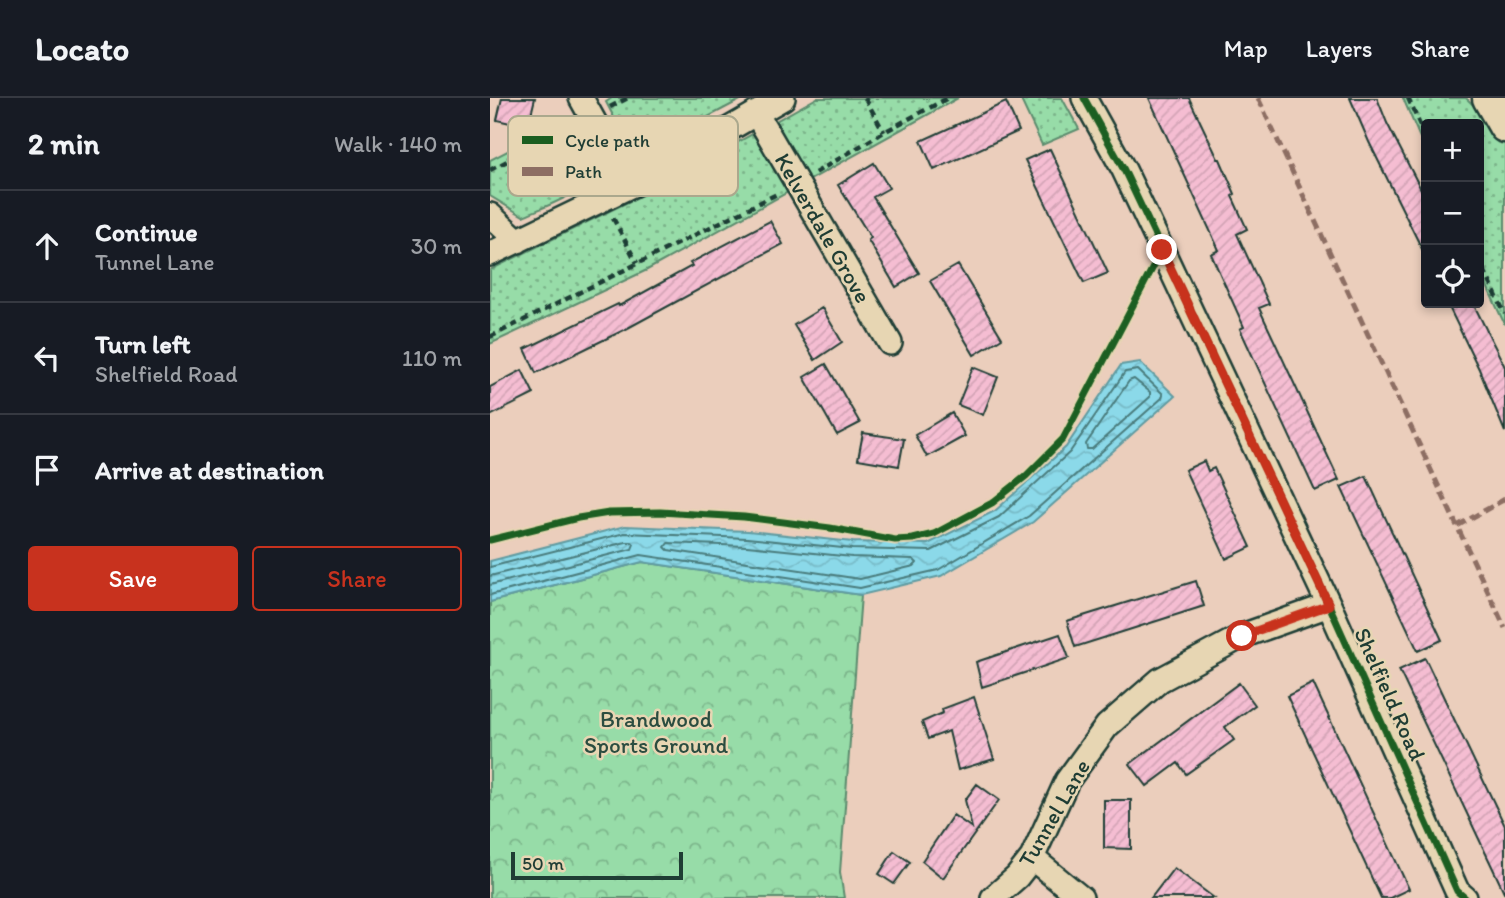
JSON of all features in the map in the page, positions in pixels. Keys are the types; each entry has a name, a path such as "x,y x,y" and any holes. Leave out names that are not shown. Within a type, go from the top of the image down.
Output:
{"street":[{"path":"738,124 783,98"},
{"name":"Shelfield Road","path":"1084,98 1124,170 1329,605 1459,895"},
{"name":"Kelverdale Grove","path":"756,113 890,343"},
{"path":"490,254 610,196"},
{"path":"490,215 518,241"},
{"name":"Tunnel Lane","path":"993,898 1017,877 1032,858 1067,781 1107,726 1160,680 1242,636 1329,605"},
{"path":"1032,858 1082,898"}],"path":[{"path":"586,108 628,98"},
{"path":"865,98 884,132"},
{"path":"490,337 797,184 884,132 948,98"},
{"path":"1408,98 1421,128"},
{"path":"490,170 508,158"},
{"path":"604,199 637,263"},
{"path":"1484,270 1505,314"}],"green space":[{"path":"612,98 744,98 710,116 613,116 606,102"},
{"path":"817,98 958,98 647,270 490,344 490,270 640,196 738,196 738,142"},
{"path":"1020,98 1062,98 1079,129 1042,145"},
{"path":"1403,98 1466,98 1489,120 1505,145 1505,325 1484,280 1484,119 1421,119 1421,140"},
{"path":"508,151 508,196 568,196 523,216 490,196 490,160"},
{"name":"Brandwood Sports Ground","path":"642,562 861,595 840,872 844,898 490,898 490,602"}],"water":[{"path":"1140,362 1175,396 1033,522 941,576 861,595 642,562 490,602 490,561 625,526 748,531 853,542 928,544 995,511 1066,447 1121,365"}],"building":[{"path":"502,98 535,98 531,116 508,116 508,122 497,120"},
{"path":"1149,98 1189,98 1220,159 1235,194 1232,196 1247,229 1237,234 1269,304 1259,308 1339,480 1315,491 1240,329 1244,327 1211,254 1219,250"},
{"path":"1350,98 1377,98 1421,189 1421,247"},
{"path":"1006,102 1019,131 934,170 921,141"},
{"path":"1050,149 1108,273 1084,283 1025,160"},
{"path":"874,163 889,188 873,197 919,273 896,287 868,240 871,238 838,185"},
{"path":"770,221 783,244 626,329 536,373 525,349 618,304 619,306 692,266 690,263"},
{"path":"958,265 1002,338 974,355 930,281"},
{"path":"822,308 842,342 815,360 794,325"},
{"path":"1449,308 1476,308 1505,367 1505,432"},
{"path":"826,364 860,423 837,435 804,377"},
{"path":"973,367 998,377 983,415 958,405"},
{"path":"522,370 534,394 490,416 490,387"},
{"path":"952,413 965,436 927,457 915,435"},
{"path":"863,433 904,439 899,466 858,459"},
{"path":"1204,461 1208,471 1214,468 1251,547 1226,559 1185,470"},
{"path":"1366,476 1442,640 1418,651 1341,487"},
{"path":"1196,581 1204,606 1075,647 1067,621"},
{"path":"1060,634 1069,658 982,687 976,662"},
{"path":"1425,658 1505,826 1505,894 1399,670"},
{"path":"1239,683 1255,705 1225,727 1234,740 1186,774 1178,763 1147,786 1130,764"},
{"path":"1313,683 1409,889 1390,898 1381,898 1287,696"},
{"path":"974,697 994,759 958,770 949,731 928,739 922,722 943,713 942,709"},
{"path":"977,784 999,800 943,878 922,861 953,815 972,828 965,800"},
{"path":"1104,800 1131,800 1131,849 1104,848"},
{"path":"894,851 910,862 894,884 879,874"},
{"path":"1174,868 1189,879 1214,898 1151,898"}],"marked path":[{"path":"1258,98 1457,526"},
{"path":"1505,499 1457,526 1505,628"}],"cycle path":[{"path":"1084,98 1124,170 1329,605 1457,891 1465,898"},
{"path":"490,540 578,518 609,513 660,512 744,517 895,540 934,534 992,503 1026,476 1063,439 1162,250"}],"route":[{"path":"1162,250 1329,605 1242,636"}]}
